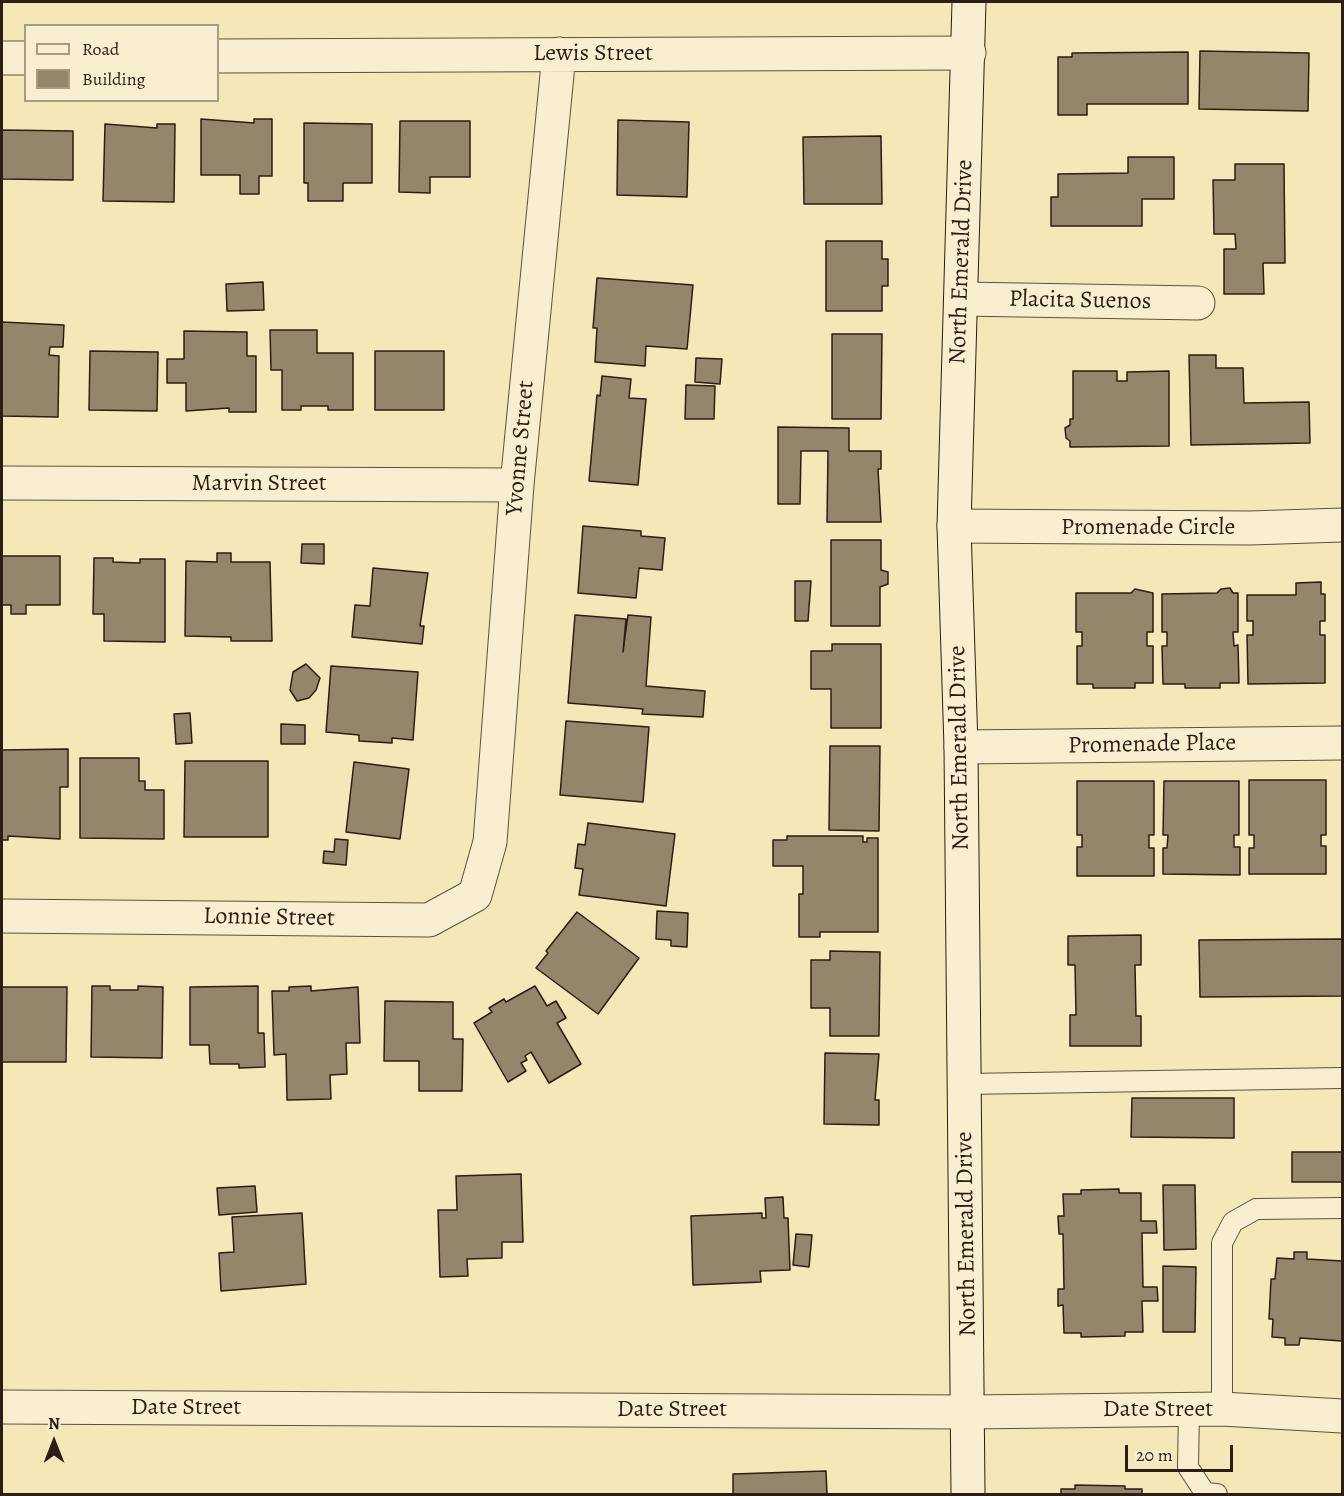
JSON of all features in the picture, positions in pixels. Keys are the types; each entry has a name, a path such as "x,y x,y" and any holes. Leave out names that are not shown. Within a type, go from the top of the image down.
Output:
{"street":[{"name":"North Emerald Drive","path":"968,1494 961,747 954,526 969,2"},
{"name":"Lewis Street","path":"219,56 969,53"},
{"name":"Yvonne Street","path":"490,842 517,485 560,54"},
{"path":"2,58 24,58"},
{"name":"Placita Suenos","path":"961,299 1198,303"},
{"name":"Marvin Street","path":"2,483 517,485"},
{"name":"Promenade Circle","path":"954,526 1250,528 1342,525"},
{"name":"Promenade Place","path":"961,747 1342,742"},
{"name":"Lonnie Street","path":"2,916 429,920 475,895 490,842"},
{"name":"Date Street","path":"2,1407 969,1412 1222,1409 1342,1416"}],"lane":[{"path":"965,1084 1342,1078"},
{"path":"1222,1409 1222,1243 1233,1222 1256,1209 1342,1208"},
{"path":"1189,1409 1188,1467 1205,1493 1217,1494"}],"building":[{"path":"1200,51 1309,53 1308,111 1199,109"},
{"path":"1188,52 1188,104 1087,104 1087,115 1058,115 1058,57 1072,57 1072,53"},
{"path":"201,119 254,123 254,119 272,119 272,176 259,176 259,194 240,194 240,175 201,175"},
{"path":"618,120 689,122 687,197 617,195"},
{"path":"400,121 470,121 470,177 430,177 430,193 399,192"},
{"path":"304,123 372,124 372,183 343,183 343,201 308,201 308,183 304,183"},
{"path":"105,124 157,128 157,124 175,124 174,202 103,201"},
{"path":"2,130 73,131 73,180 2,179"},
{"path":"881,136 882,204 804,204 803,137"},
{"path":"1128,157 1174,157 1174,199 1142,199 1142,226 1051,226 1051,197 1058,197 1058,174 1128,173"},
{"path":"1235,164 1284,164 1285,263 1263,263 1264,294 1224,294 1224,249 1236,249 1235,234 1214,234 1213,180 1235,180"},
{"path":"826,241 882,241 882,259 888,259 888,286 882,286 882,311 826,311"},
{"path":"597,278 693,285 687,349 646,346 645,366 595,362 597,328 593,328"},
{"path":"263,282 264,310 227,311 226,284"},
{"path":"2,322 64,325 63,347 50,347 49,355 59,356 58,417 2,416"},
{"path":"270,330 317,330 317,353 353,353 353,410 328,410 328,406 301,406 301,410 282,410 282,370 271,370"},
{"path":"184,331 247,332 247,356 256,356 256,412 229,412 229,408 186,411 186,383 167,383 167,359 184,359"},
{"path":"832,334 882,334 881,419 832,419"},
{"path":"90,351 158,352 157,411 89,410"},
{"path":"375,351 444,351 444,410 375,410"},
{"path":"1189,355 1216,355 1216,368 1243,368 1244,403 1309,402 1310,443 1191,445"},
{"path":"696,358 722,359 720,384 695,382"},
{"path":"1073,371 1117,371 1117,381 1127,381 1127,372 1169,371 1169,446 1070,447 1065,428 1070,425 1070,419 1073,419"},
{"path":"602,376 631,379 629,398 646,399 638,485 589,481 597,395 600,396"},
{"path":"686,385 715,386 714,419 685,419"},
{"path":"778,427 849,428 849,451 881,451 881,469 878,469 881,522 827,522 828,451 801,451 800,504 778,504"},
{"path":"583,526 641,531 641,536 665,538 662,570 639,568 636,598 578,593"},
{"path":"831,540 881,540 881,570 888,572 888,584 880,587 880,626 831,626"},
{"path":"302,544 324,544 324,564 301,563"},
{"path":"217,553 231,553 231,562 270,562 272,641 231,641 231,637 185,636 186,561 217,562"},
{"path":"2,556 60,556 60,605 26,605 26,614 11,614 11,605 2,605"},
{"path":"94,558 113,558 113,562 140,563 140,559 165,559 165,642 104,641 104,614 93,614"},
{"path":"373,568 428,573 420,626 424,626 422,644 352,637 355,605 370,606"},
{"path":"795,581 811,581 808,621 795,621"},
{"path":"1321,582 1321,594 1325,594 1325,621 1320,621 1320,635 1325,635 1325,683 1248,684 1247,635 1253,635 1253,621 1247,621 1247,595 1296,595 1296,583"},
{"path":"1230,588 1233,593 1238,593 1238,632 1233,632 1234,646 1238,645 1239,683 1220,683 1220,688 1185,688 1185,684 1163,684 1162,646 1167,646 1167,632 1162,632 1162,594 1217,593 1221,589"},
{"path":"1135,589 1153,593 1153,632 1147,632 1147,646 1153,646 1153,683 1135,683 1135,688 1093,688 1093,684 1077,684 1077,646 1082,646 1082,632 1076,632 1076,593 1131,593"},
{"path":"575,615 626,619 623,652 628,615 651,617 646,686 705,691 703,717 642,714 643,709 568,703"},
{"path":"832,644 881,644 881,728 831,728 831,689 811,689 811,651 832,651"},
{"path":"306,664 320,678 316,690 309,698 297,701 290,690 293,672"},
{"path":"331,666 418,672 413,740 392,738 392,743 359,741 359,735 326,732"},
{"path":"190,713 192,743 176,744 174,714"},
{"path":"566,721 649,727 643,802 560,795"},
{"path":"281,724 305,725 305,744 281,744"},
{"path":"830,746 880,746 879,831 829,830"},
{"path":"68,749 68,787 60,787 60,839 8,836 8,840 2,840 2,750"},
{"path":"80,758 139,758 139,781 145,781 145,790 164,790 164,839 80,838"},
{"path":"185,761 268,761 268,837 184,837"},
{"path":"354,762 409,769 400,839 346,832"},
{"path":"1249,780 1326,780 1326,835 1321,835 1321,846 1326,846 1326,874 1249,874 1249,848 1254,848 1254,835 1249,835"},
{"path":"1077,781 1154,781 1154,835 1149,835 1149,848 1154,848 1154,876 1077,876 1077,847 1082,847 1082,835 1077,835"},
{"path":"1164,781 1239,781 1239,835 1234,835 1234,847 1240,847 1240,875 1163,874 1163,848 1167,848 1168,835 1163,835"},
{"path":"588,823 675,834 666,906 579,895 583,869 575,868 578,844 585,845"},
{"path":"787,836 863,836 863,842 867,842 867,838 878,838 878,932 820,932 820,937 799,937 799,894 803,894 803,866 773,866 773,840 787,840"},
{"path":"335,839 348,840 346,865 323,863 324,851 334,852"},
{"path":"657,911 688,913 687,947 671,946 671,940 656,939"},
{"path":"577,912 639,958 598,1014 536,968 548,953 546,951"},
{"path":"1141,935 1141,965 1135,965 1136,1016 1141,1016 1141,1046 1070,1046 1070,1015 1076,1015 1075,965 1068,965 1068,936"},
{"path":"1342,939 1342,996 1200,997 1199,940"},
{"path":"830,951 880,952 879,1036 830,1036 830,1008 811,1008 811,960 830,960"},
{"path":"92,986 110,986 110,990 138,990 138,986 163,987 162,1058 91,1057"},
{"path":"258,986 258,1033 264,1033 265,1067 239,1068 239,1064 210,1064 209,1045 190,1045 190,987"},
{"path":"311,986 311,991 358,987 360,1043 346,1043 347,1074 330,1075 331,1099 287,1100 286,1054 274,1055 272,991 289,991 289,987"},
{"path":"535,986 547,1006 556,1001 566,1018 557,1023 581,1064 549,1083 531,1052 525,1056 527,1060 521,1063 526,1071 508,1082 474,1023 492,1012 489,1008 504,999 506,1002"},
{"path":"2,987 67,987 66,1062 2,1062"},
{"path":"385,1001 453,1002 453,1039 463,1039 462,1091 419,1091 419,1061 384,1061"},
{"path":"825,1053 879,1054 875,1100 879,1100 879,1125 824,1124"},
{"path":"1132,1098 1234,1098 1234,1138 1131,1137"},
{"path":"1292,1152 1342,1152 1342,1182 1292,1182"},
{"path":"521,1174 523,1242 502,1242 502,1258 467,1259 468,1276 440,1277 438,1210 457,1210 456,1176"},
{"path":"1163,1185 1195,1185 1196,1249 1164,1250"},
{"path":"255,1186 257,1212 219,1215 217,1188"},
{"path":"1119,1189 1119,1193 1141,1193 1141,1221 1156,1221 1157,1233 1142,1233 1143,1287 1157,1287 1158,1301 1142,1301 1143,1332 1125,1332 1125,1336 1081,1337 1081,1333 1064,1333 1063,1305 1058,1306 1058,1289 1064,1289 1063,1234 1059,1234 1058,1216 1064,1216 1063,1194 1081,1194 1081,1190"},
{"path":"783,1197 784,1218 788,1218 790,1270 760,1271 761,1282 693,1285 691,1216 762,1213 762,1218 766,1218 765,1198"},
{"path":"302,1213 306,1284 221,1291 219,1253 234,1252 232,1217"},
{"path":"796,1234 812,1235 809,1267 793,1265"},
{"path":"1294,1252 1307,1252 1307,1259 1342,1261 1342,1341 1300,1338 1299,1345 1285,1345 1285,1338 1272,1337 1273,1319 1269,1319 1271,1279 1275,1279 1277,1258 1294,1259"},
{"path":"1163,1266 1196,1267 1195,1332 1163,1332"},
{"path":"826,1471 827,1494 733,1494 733,1474"},
{"path":"1075,1485 1125,1486 1125,1489 1142,1489 1142,1494 1061,1494 1061,1489 1075,1489"}]}
